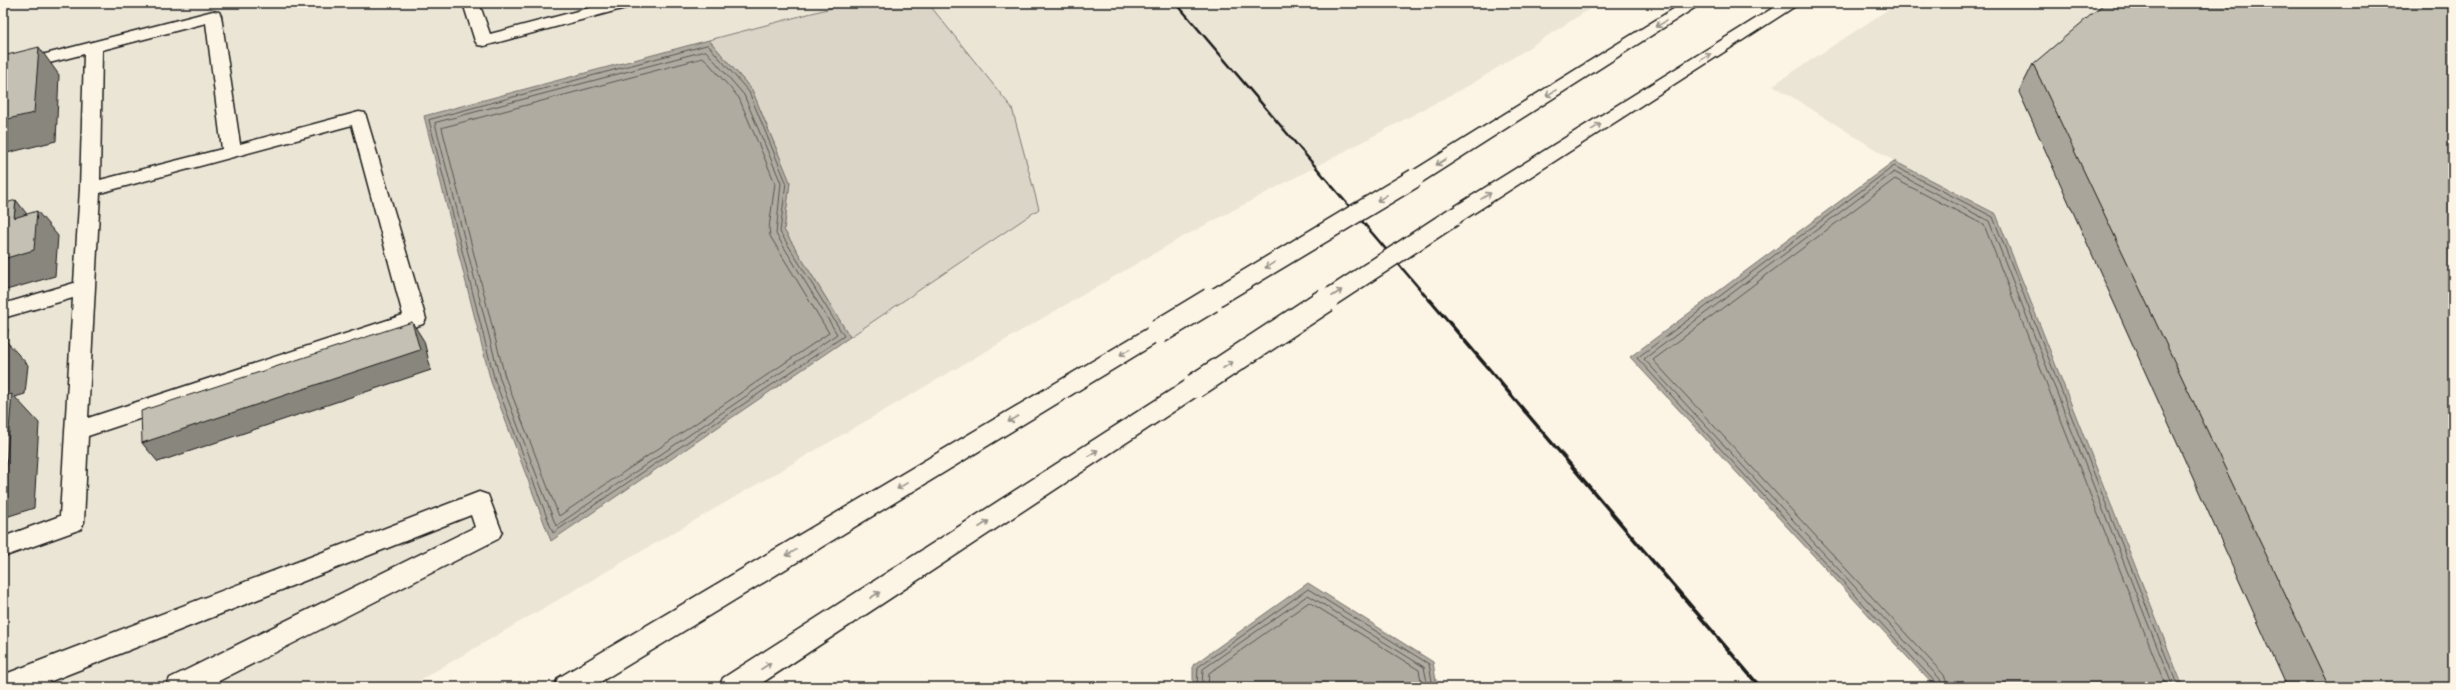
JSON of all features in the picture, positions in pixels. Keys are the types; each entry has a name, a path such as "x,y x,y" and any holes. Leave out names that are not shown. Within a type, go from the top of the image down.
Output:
{"main road":[{"path":"471,3 484,41 627,3"},
{"path":"568,687 1415,178 1694,3"},
{"path":"733,687 1453,217 1792,3"},
{"path":"3,70 213,16 232,152"},
{"path":"3,547 72,522 90,189 93,47"},
{"path":"76,431 415,319 359,117 90,189"},
{"path":"3,311 84,287"},
{"path":"4,687 479,502 489,532 180,687"}],"shaded area":[{"path":"3,3 850,3 424,116 491,382 551,540 1039,209 1012,108 928,3 1599,3 1475,82 1179,239 408,687 3,687"},
{"path":"850,3 928,3 1012,108 1039,209 850,337 784,230 790,182 752,90 709,40"},
{"path":"1898,3 2453,3 2453,687 2183,687 1996,214 1894,161 1773,85"}],"water":[{"path":"709,40 752,90 790,182 784,230 850,337 551,541 491,382 424,116"},
{"path":"1894,161 1996,214 2183,687 1935,687 1630,357"},
{"path":"1308,583 1433,662 1437,687 1193,687 1193,665"}],"building":[{"path":"2105,3 2453,3 2453,687 2329,687 2033,64"},
{"path":"39,47 34,113 3,120 3,56"},
{"path":"16,200 14,218 37,211 34,250 3,259 3,204"},
{"path":"412,322 420,350 142,443 141,411"},
{"path":"12,394 5,479 3,479 3,396"}],"railway":[{"path":"1176,3 1430,301"},
{"path":"1430,300 1760,687"}]}
